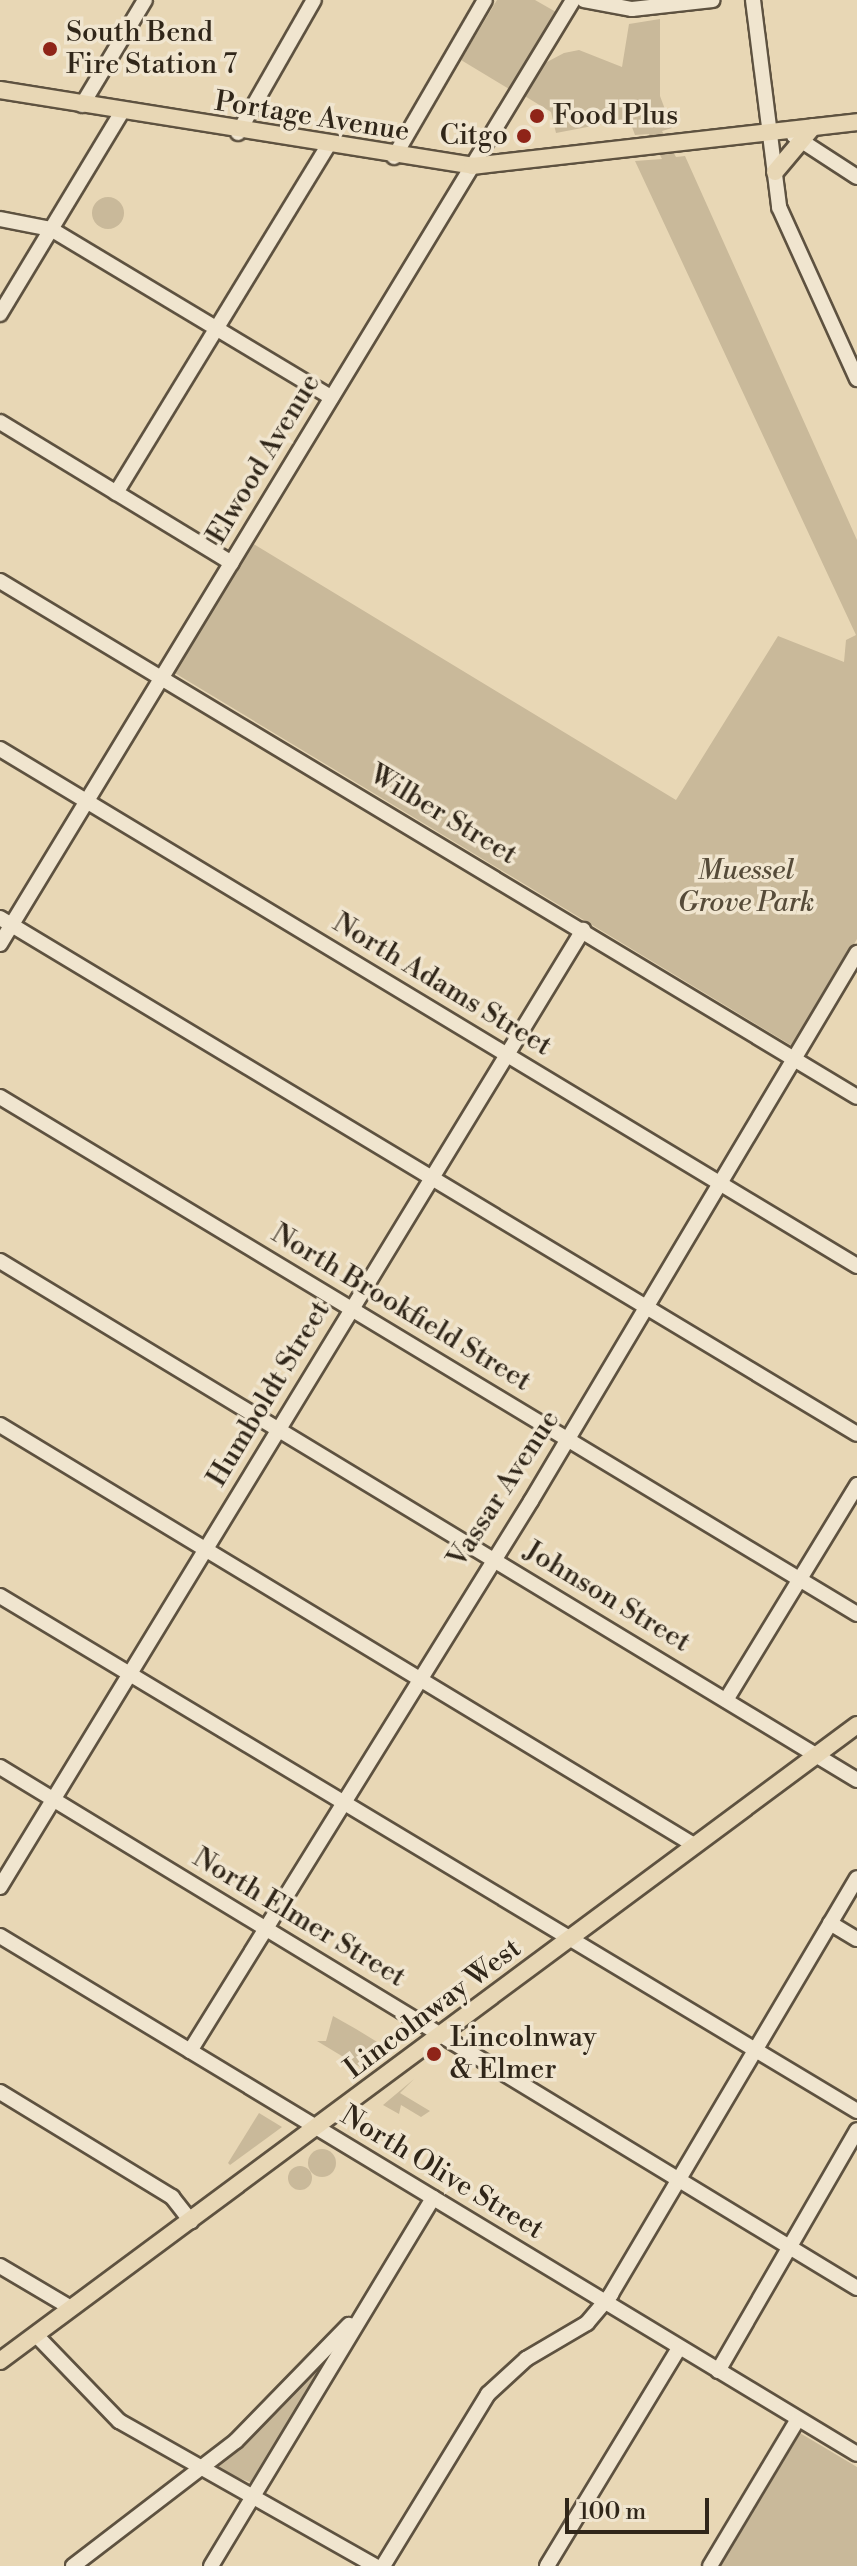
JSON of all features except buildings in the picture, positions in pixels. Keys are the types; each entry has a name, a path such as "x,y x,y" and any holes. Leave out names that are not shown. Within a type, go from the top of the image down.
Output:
{"main road":[{"name":"Portage Avenue","path":"0,90 238,133 472,166 769,132 793,135 813,127 857,122"},
{"path":"775,172 793,135"},
{"name":"Lincolnway West","path":"0,2361 442,2036 568,1938 857,1725"}],"street":[{"path":"82,105 145,0"},
{"path":"238,133 314,0"},
{"path":"394,157 485,0"},
{"name":"Elwood Avenue","path":"0,944 6,922 87,801 573,0"},
{"path":"584,0 646,8 713,0"},
{"path":"753,0 769,132 785,224 850,350 857,379"},
{"path":"0,314 122,112"},
{"path":"793,135 857,177"},
{"path":"116,493 328,146"},
{"path":"0,219 51,229 331,397"},
{"path":"0,422 232,563"},
{"name":"Wilber Street","path":"0,581 857,1097"},
{"name":"North Adams Street","path":"0,749 857,1266"},
{"path":"6,922 857,1434"},
{"name":"Humboldt Street","path":"0,1887 583,930"},
{"name":"Vassar Avenue","path":"190,2051 339,1802 568,1439 723,1185 857,953"},
{"name":"North Brookfield Street","path":"0,1097 857,1614"},
{"name":"Johnson Street","path":"0,1261 857,1780"},
{"path":"0,1425 694,1845"},
{"path":"726,1700 857,1485"},
{"path":"0,1596 857,2111"},
{"name":"North Elmer Street","path":"0,1767 857,2288"},
{"path":"383,2566 497,2383 605,2303 857,1878"},
{"path":"830,1923 857,1939"},
{"name":"North Olive Street","path":"0,1936 857,2454"},
{"path":"0,2092 172,2197 191,2221"},
{"path":"718,2371 857,2130"},
{"path":"211,2566 433,2198"},
{"path":"0,2266 71,2308"},
{"path":"73,2566 202,2470 373,2298"},
{"path":"36,2335 102,2408 202,2470 254,2493 375,2566"},
{"path":"547,2566 679,2348"},
{"path":"710,2566 798,2419"}],"green space":[{"path":"497,0 535,0 556,12 509,89 461,60"},
{"name":"Muessel Grove Park","path":"660,19 660,96 672,128 662,131 676,157 685,156 857,540 857,939 794,1047 173,672 252,543 676,800 778,636 844,662 846,640 856,635 635,161 662,159 649,134 635,135 629,119 556,133 551,112 523,95 545,63 564,53 579,50 622,67 629,24"},
{"path":"108,197 120,201 124,213 120,225 108,229 96,225 92,213 96,201"},
{"path":"333,2016 387,2048 360,2067 317,2041 326,2041"},
{"path":"414,2079 400,2093 430,2111 421,2117 401,2105 399,2114 383,2105"},
{"path":"259,2113 282,2127 230,2165 228,2163"},
{"path":"322,2149 332,2153 336,2163 332,2173 322,2177 312,2173 308,2163 312,2153"},
{"path":"300,2166 311,2173 312,2178 305,2189 300,2190 289,2183 288,2178 295,2167"},
{"path":"327,2358 253,2483 218,2471 216,2464"},
{"path":"800,2433 857,2467 857,2566 720,2566"}],"place":[{"name":"South Bend Fire Station 7","path":"50,49"},
{"name":"Food Plus","path":"537,116"},
{"name":"Citgo","path":"524,136"},
{"name":"Lincolnway & Elmer","path":"434,2054"}]}
